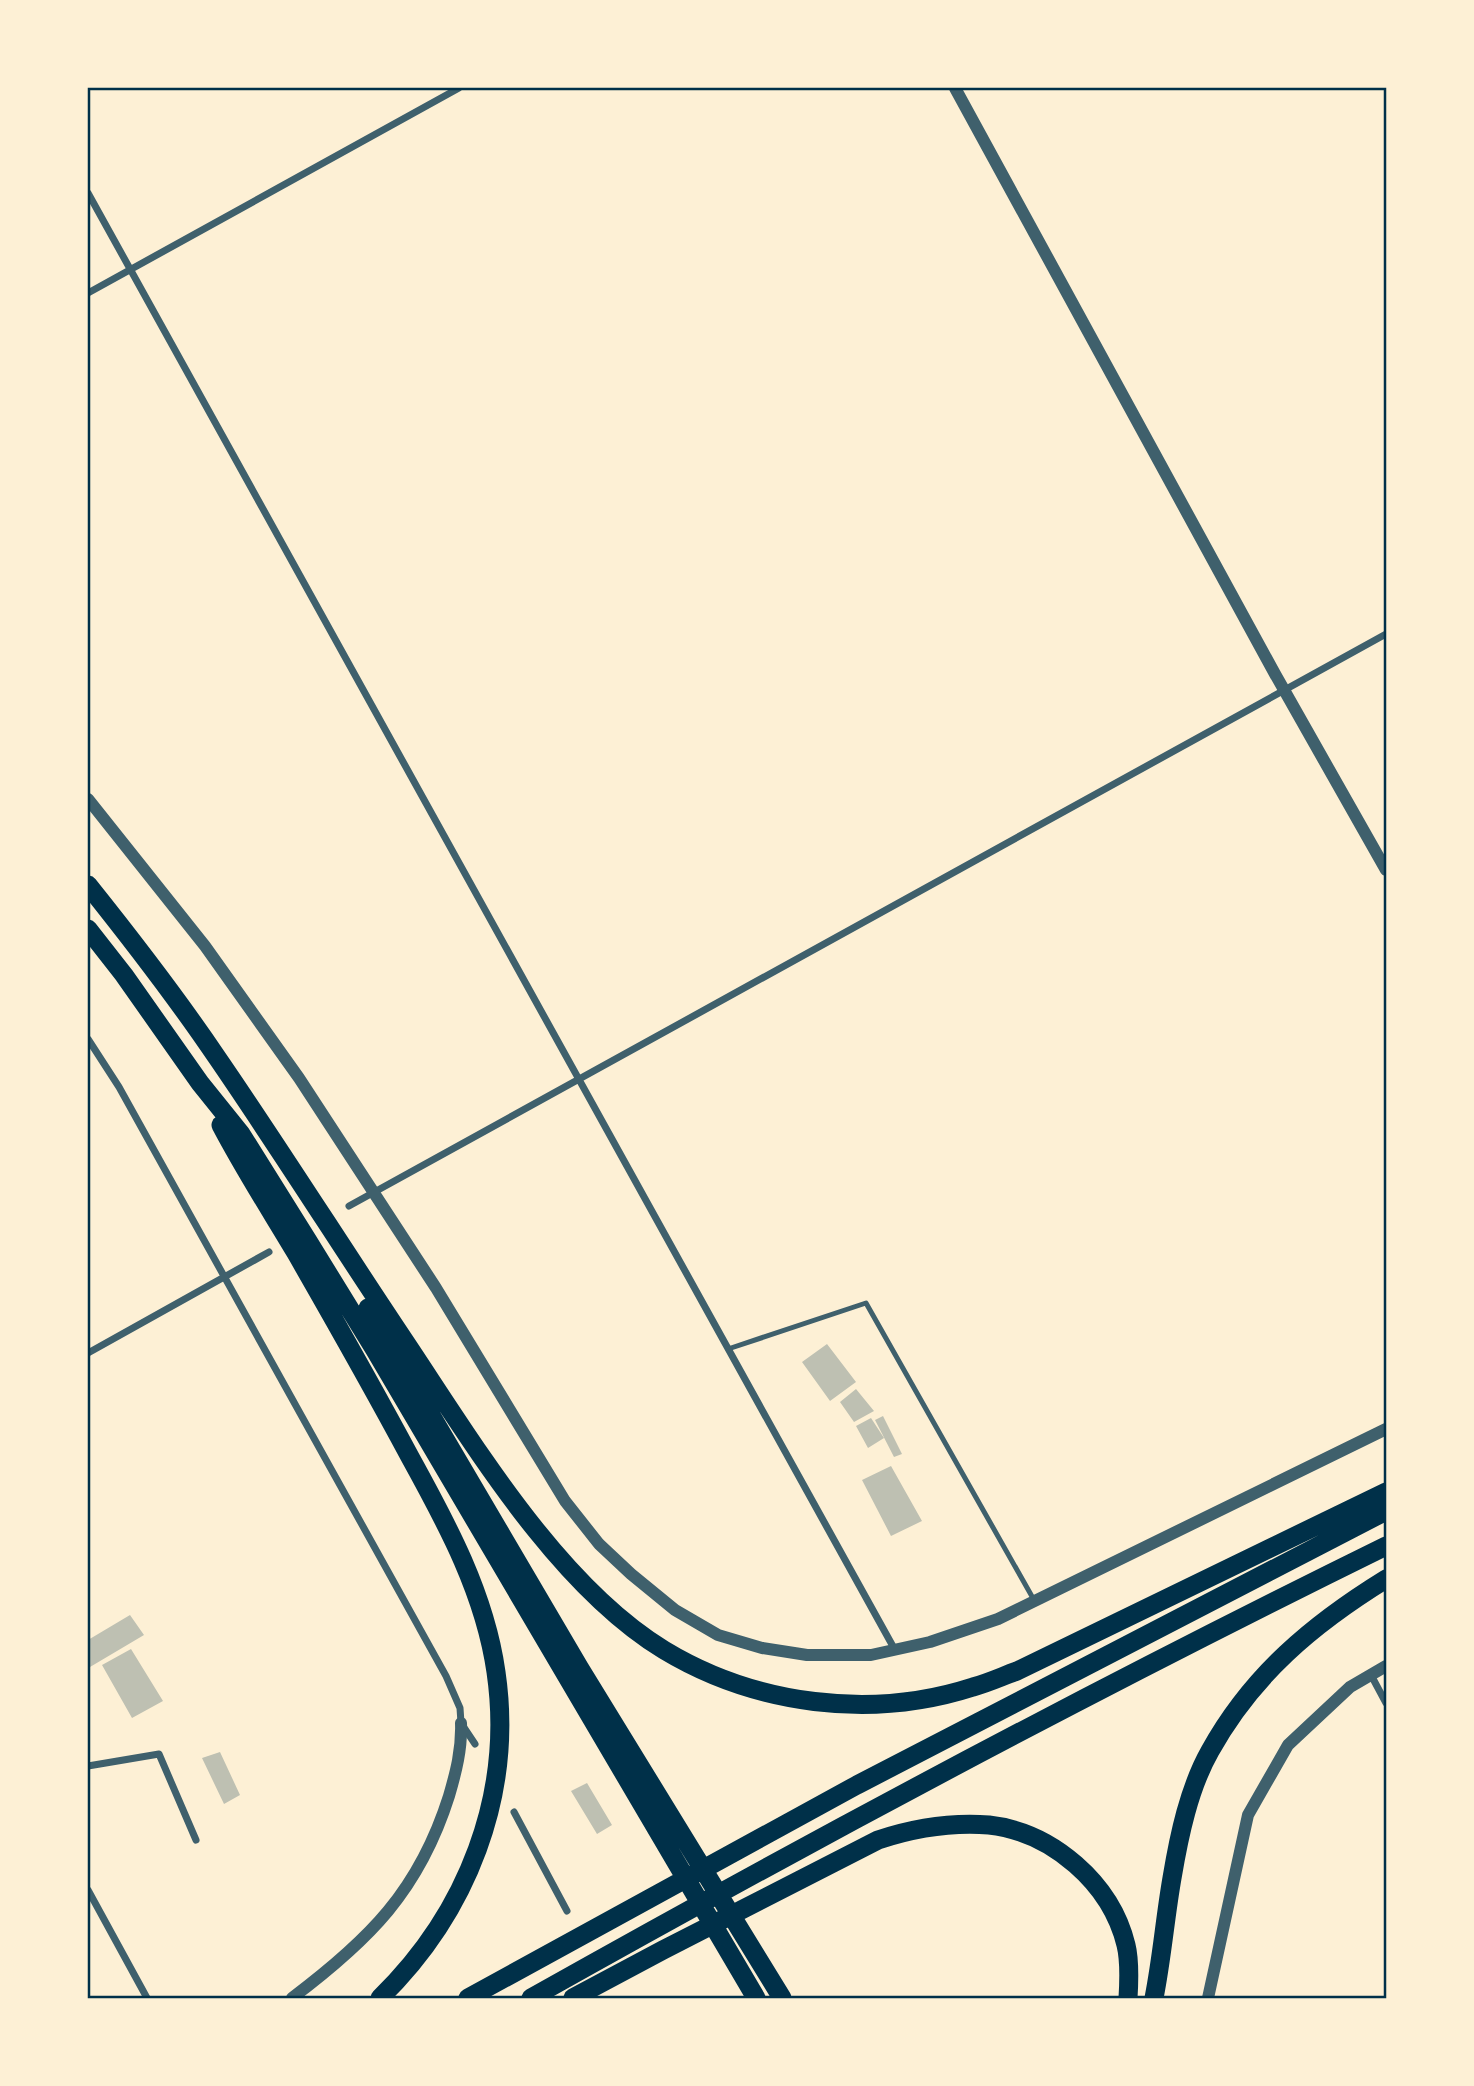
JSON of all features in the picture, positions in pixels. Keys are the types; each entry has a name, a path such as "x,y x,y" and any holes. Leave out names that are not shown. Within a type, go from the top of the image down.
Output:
{"highway":[{"path":"88,885 214,1054 319,1214 527,1519 577,1576 638,1633 701,1670 739,1686 815,1702 887,1704 972,1688 1017,1671 1387,1492"},
{"path":"88,929 240,1134 375,1350 756,1998"},
{"path":"200,1083 230,1143 359,1362 447,1525 466,1567 496,1671 500,1715 498,1755 485,1829 452,1908 426,1948 380,1998"},
{"path":"319,1214 367,1307 579,1667 782,1998"},
{"path":"468,1998 750,1843 1036,1691 1387,1511"},
{"path":"531,1998 872,1811 1387,1546"},
{"path":"1154,1998 1172,1876 1193,1793 1209,1752 1251,1690 1284,1653 1319,1624 1387,1579"},
{"path":"573,1998 878,1840 907,1831 963,1824 991,1825 1045,1842 1088,1877 1104,1896 1116,1918 1126,1947 1128,1998"}],"street":[{"path":"88,293 459,88"},
{"path":"955,88 1285,691 1387,870"},
{"path":"88,193 895,1650"},
{"path":"349,1206 578,1077 1387,634"},
{"path":"88,799 205,946 299,1078 436,1288 565,1501 599,1544 631,1574 675,1610 718,1635 762,1648 807,1655 871,1655 930,1642 998,1619 1387,1429"},
{"path":"88,1039 119,1087 225,1276 446,1676 460,1708 462,1744 455,1776 439,1828 416,1874 374,1928 341,1961 292,1998"},
{"path":"88,1353 269,1252"},
{"path":"1208,1998 1248,1815 1288,1745 1350,1687 1387,1666"},
{"path":"1371,1675 1387,1703"},
{"path":"461,1723 475,1744"},
{"path":"88,1766 159,1754 196,1840"},
{"path":"514,1812 568,1911"},
{"path":"88,1890 147,1998"}],"lane":[{"path":"728,1349 866,1303 1035,1601"}],"building":[{"path":"827,1344 856,1382 830,1401 802,1362"},
{"path":"856,1389 874,1411 854,1422 840,1402"},
{"path":"883,1416 902,1454 894,1457 875,1420"},
{"path":"871,1418 884,1438 868,1448 856,1426"},
{"path":"891,1466 922,1521 891,1536 862,1480"},
{"path":"130,1615 144,1635 90,1667 88,1640"},
{"path":"131,1649 163,1701 132,1718 102,1665"},
{"path":"220,1752 240,1795 224,1804 202,1758"},
{"path":"587,1783 612,1825 597,1834 571,1791"}]}
